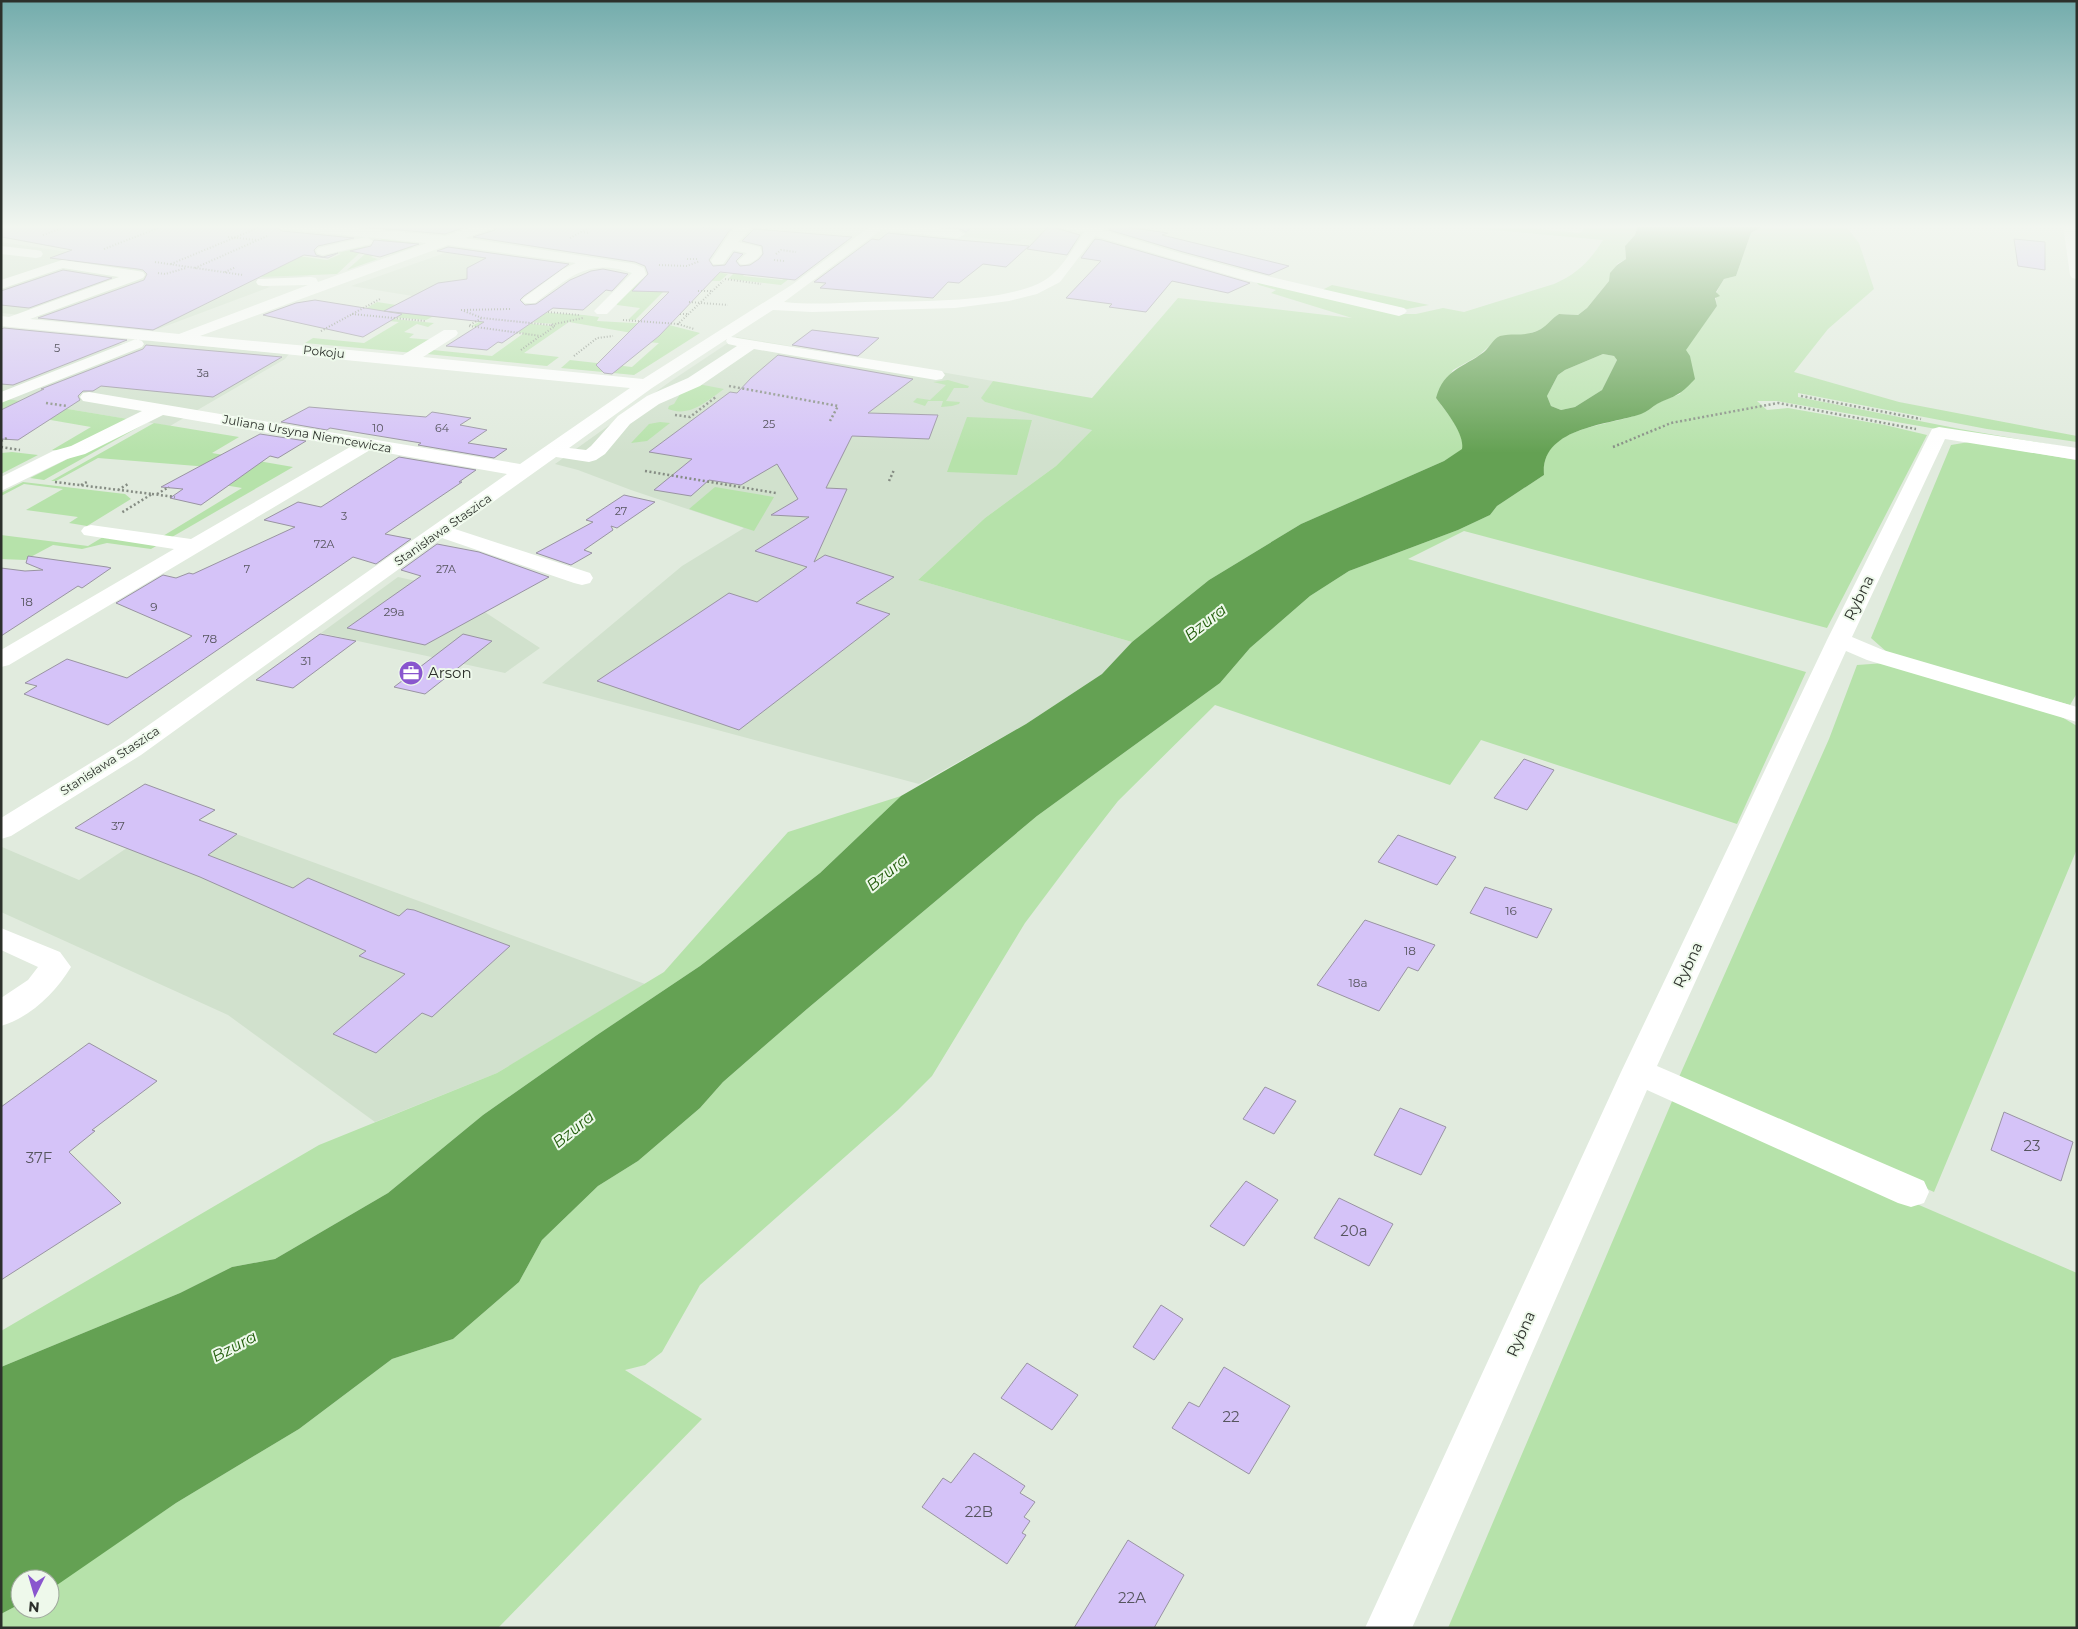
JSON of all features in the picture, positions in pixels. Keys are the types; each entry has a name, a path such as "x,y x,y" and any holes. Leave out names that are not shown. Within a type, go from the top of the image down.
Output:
{"street":[{"path":"5,321 62,301"},
{"path":"180,338 281,301"},
{"path":"602,311 612,301"},
{"name":"Stanisława Staszica","path":"1,830 132,749 441,532 646,384 776,301"},
{"path":"728,305 766,307 916,306 970,301"},
{"path":"1352,301 1399,311"},
{"name":"Pokoju","path":"5,321 646,384"},
{"path":"407,360 450,333"},
{"path":"717,338 936,374"},
{"path":"1,398 136,344"},
{"path":"553,451 589,456 624,420 653,400 696,381 751,344"},
{"name":"Juliana Ursyna Niemcewicza","path":"89,397 526,471"},
{"path":"8,481 60,455 78,450 161,409"},
{"path":"1939,433 2077,454"},
{"name":"Rybna","path":"1388,1628 1638,1072 1839,640 1939,433"},
{"path":"5,655 196,546 366,445"},
{"path":"91,531 196,546"},
{"path":"441,532 582,578"},
{"path":"1839,640 1875,655 2077,715"},
{"path":"1,938 49,960 55,967 39,988 1,1014"},
{"path":"1638,1072 1911,1192"}],"path":[{"path":"321,331 376,301"},
{"path":"689,302 728,305"},
{"path":"619,318 625,318 622,321 678,324 701,303"},
{"path":"461,310 482,318 550,325 588,315"},
{"path":"680,314 689,314"},
{"path":"330,326 338,328"},
{"path":"570,358 597,338 613,336"},
{"path":"696,381 838,406 830,421"},
{"path":"1613,447 1671,423 1778,403 1939,433"},
{"path":"1,441 9,437"},
{"path":"890,482 894,470"},
{"path":"645,471 776,493"},
{"path":"8,481 81,485 175,497"},
{"path":"81,485 89,481"},
{"path":"118,490 128,484"},
{"path":"156,494 169,487"},
{"path":"91,531 152,494"}],"shaded area":[{"path":"1,301 233,301 158,329 1,313"},
{"path":"618,301 654,301 635,320 628,320 640,308 617,305 616,303"},
{"path":"1175,301 1204,301 1352,318 1297,301 1344,301 1404,314 1416,314 1443,308 1464,312 1499,301 1593,301 1578,315 1559,314 1544,328 1526,335 1501,336 1478,356 1453,370 1436,398 1458,429 1463,449 1444,461 1301,524 1209,580 1132,642 918,580 985,518 1056,466 1092,430 985,402 981,398 993,381 1092,398"},
{"path":"1368,301 1410,301 1429,305 1407,309"},
{"path":"1716,301 1860,301 1828,329 1794,372 1899,402 2077,436 2077,442 1987,429 1798,393 1798,397 1960,429 2077,449 2005,441 1777,401 1757,401 1767,410 1788,408 1885,425 1927,435 1827,628 1464,531 1408,559 1806,672 1737,824 1481,740 1450,785 1215,705 1118,801 1076,855 1025,923 932,1076 898,1110 700,1285 662,1352 645,1365 625,1370 702,1419 498,1628 1,1628 1,1614 10,1609 10,1619 60,1619 60,1581 176,1503 299,1429 392,1359 453,1339 519,1282 542,1240 598,1186 638,1161 700,1108 723,1082 807,1009 1037,816 1220,683 1250,648 1310,596 1349,571 1458,530 1490,515 1497,506 1544,475 1546,459 1553,446 1565,437 1647,411 1655,405 1680,394 1690,366 1685,350 1717,306"},
{"path":"377,302 442,312 426,320 356,314"},
{"path":"490,309 584,315 599,317 597,321 669,325 700,333 634,375 561,368 570,360 632,367 659,343 624,340 632,333 569,322 524,353 559,357 547,366 427,354 433,350 492,356 524,333 472,326 484,319 552,326 554,324 516,321"},
{"path":"353,315 434,323 428,327 417,324 404,332 414,334 409,338 433,340 414,353 305,343 313,338 364,343 399,322 351,317"},
{"path":"1,332 123,344 131,341 151,341 289,354 285,359 170,426 1,398"},
{"path":"737,337 993,381 982,398 985,402 1093,429 1056,466 985,518 918,580 1132,642 1102,674 1026,724 919,784 542,683 682,566 744,528 578,470 555,464 671,381"},
{"path":"1603,354 1614,356 1617,360 1602,390 1575,407 1561,410 1551,406 1547,396 1558,375 1565,370"},
{"path":"948,380 969,386 968,388 954,388 946,401 960,402 959,404 941,407 943,401 928,401 925,406 913,402 917,398 930,400 946,385 933,382"},
{"path":"698,384 724,389 705,403 691,410 676,411 668,409 669,406 674,404 682,391"},
{"path":"8,399 134,420 94,441 73,449 52,450 91,427 16,414 1,422 1,400"},
{"path":"967,417 1032,420 1017,475 947,472"},
{"path":"143,421 148,422 44,480 30,478"},
{"path":"154,423 239,437 212,453 293,467 172,537 163,536 242,488 224,485 246,470 98,458 56,481 51,481"},
{"path":"670,423 647,441 631,443 649,424"},
{"path":"1969,442 2077,460 2077,693 2070,705 1888,653 1871,638 1951,445"},
{"path":"12,452 38,455 1,474 1,453"},
{"path":"23,482 125,494 131,499 87,526 69,523 78,517 26,510 63,489 24,484 1,496 1,493"},
{"path":"715,487 774,497 754,531 689,509"},
{"path":"1,535 88,546 103,537 158,545 151,549 107,543 82,549 53,545 25,560 1,559"},
{"path":"398,577 448,588 540,648 505,673 321,633"},
{"path":"1885,663 2060,716 2077,726 2077,849 1934,1192 1679,1077 1829,739 1857,665"},
{"path":"901,796 820,873 700,966 483,1115 388,1193 275,1259 232,1267 180,1293 1,1367 1,1331 319,1145 497,1073 664,972 788,832"},
{"path":"179,813 645,984 497,1073 375,1122 228,1015 1,912 2,847 79,880"},
{"path":"1673,1099 2077,1273 2077,1628 1448,1628"}],"water":[{"name":"Bzura","path":"1593,301 1716,301 1717,306 1686,350 1690,356 1695,379 1685,389 1643,413 1595,425 1564,438 1553,447 1546,459 1544,475 1497,506 1490,515 1458,530 1349,571 1310,596 1250,648 1220,683 1037,816 807,1009 723,1082 700,1108 638,1161 598,1186 542,1240 519,1282 453,1339 392,1359 299,1429 176,1503 60,1583 60,1569 10,1569 10,1609 1,1614 1,1367 180,1293 232,1267 275,1259 388,1193 483,1115 700,966 820,873 901,796 1026,724 1102,674 1132,642 1209,580 1301,524 1444,461 1462,449 1457,429 1436,398 1439,388 1449,375 1484,352 1500,336 1535,332 1559,314 1578,315","holes":["1603,354 1614,356 1617,360 1602,390 1575,407 1561,410 1551,406 1547,396 1558,375 1565,370"]}],"building":[{"path":"1,301 48,301 29,308 1,305"},
{"path":"85,301 211,301 153,330 38,318"},
{"path":"321,301 402,314 363,337 263,315 296,303"},
{"path":"403,301 521,301 525,305 536,304 540,301 593,301 583,310 553,308 502,343 498,342 487,350 446,346 484,322 384,311"},
{"path":"660,301 692,301 659,336 612,374 604,373 596,365"},
{"path":"1089,301 1155,301 1146,312 1109,307 1112,304"},
{"path":"1,329 127,340 13,385 1,384"},
{"path":"812,330 879,338 858,356 792,345"},
{"path":"146,345 282,357 213,397 101,386 93,391 83,391 78,396 80,400 18,440 1,439 1,410 44,389 41,389 143,349"},
{"path":"778,355 913,379 868,413 938,415 929,439 852,436 826,488 847,489 814,562 825,555 894,577 856,603 890,614 739,730 597,681 729,593 757,602 807,567 755,551 809,517 771,515 798,499 777,464 741,485 709,480 691,496 654,490 692,459 649,452 730,392 737,393"},
{"path":"309,407 426,417 432,412 471,418 460,425 487,430 468,443 507,449 494,458 418,445 421,443 281,422"},
{"path":"260,434 306,441 278,458 270,456 201,505 170,498 183,489 161,487"},
{"path":"399,457 476,470 459,482 462,482 385,534 411,539 376,564 353,557 108,725 24,694 37,686 25,683 67,659 127,678 192,636 116,603 163,575 176,578 189,573 193,574 295,527 264,520 298,502 321,507"},
{"path":"624,495 655,502 617,528 611,526 613,530 584,550 592,553 571,565 536,553 593,522 586,520"},
{"path":"437,544 479,552 549,577 425,645 347,628 421,576 401,570"},
{"path":"28,556 111,568 82,588 78,586 1,636 1,568 25,571 43,570 26,563"},
{"path":"320,634 356,641 293,688 256,680"},
{"path":"463,634 492,641 425,694 394,687"},
{"path":"1524,759 1554,770 1527,810 1494,798"},
{"path":"145,784 215,810 199,820 237,834 208,855 293,888 308,878 399,916 407,909 414,910 510,946 432,1017 422,1013 376,1053 333,1034 405,974 359,956 366,951 200,877 75,828"},
{"path":"1398,835 1456,857 1437,885 1378,862"},
{"path":"1485,887 1552,909 1537,938 1470,913"},
{"path":"1365,920 1435,945 1418,971 1408,967 1379,1011 1317,985"},
{"path":"89,1043 157,1081 92,1130 95,1131 69,1152 121,1203 1,1280 1,1107"},
{"path":"1265,1087 1296,1101 1274,1134 1243,1119"},
{"path":"1400,1108 1446,1127 1421,1175 1374,1155"},
{"path":"2004,1112 2073,1142 2061,1181 1991,1150"},
{"path":"1246,1181 1278,1200 1244,1246 1210,1226"},
{"path":"1339,1198 1393,1224 1369,1266 1314,1238"},
{"path":"1161,1305 1183,1319 1154,1360 1133,1347"},
{"path":"1027,1363 1078,1395 1052,1430 1001,1398"},
{"path":"1224,1367 1290,1406 1249,1474 1172,1428 1189,1402 1199,1407"},
{"path":"974,1453 1025,1486 1020,1493 1035,1502 1024,1517 1030,1521 1022,1533 1026,1535 1007,1564 922,1507 943,1478 951,1483"},
{"path":"1128,1540 1184,1575 1154,1628 1074,1628"}],"place":[{"name":"Arson","path":"411,673"}]}
